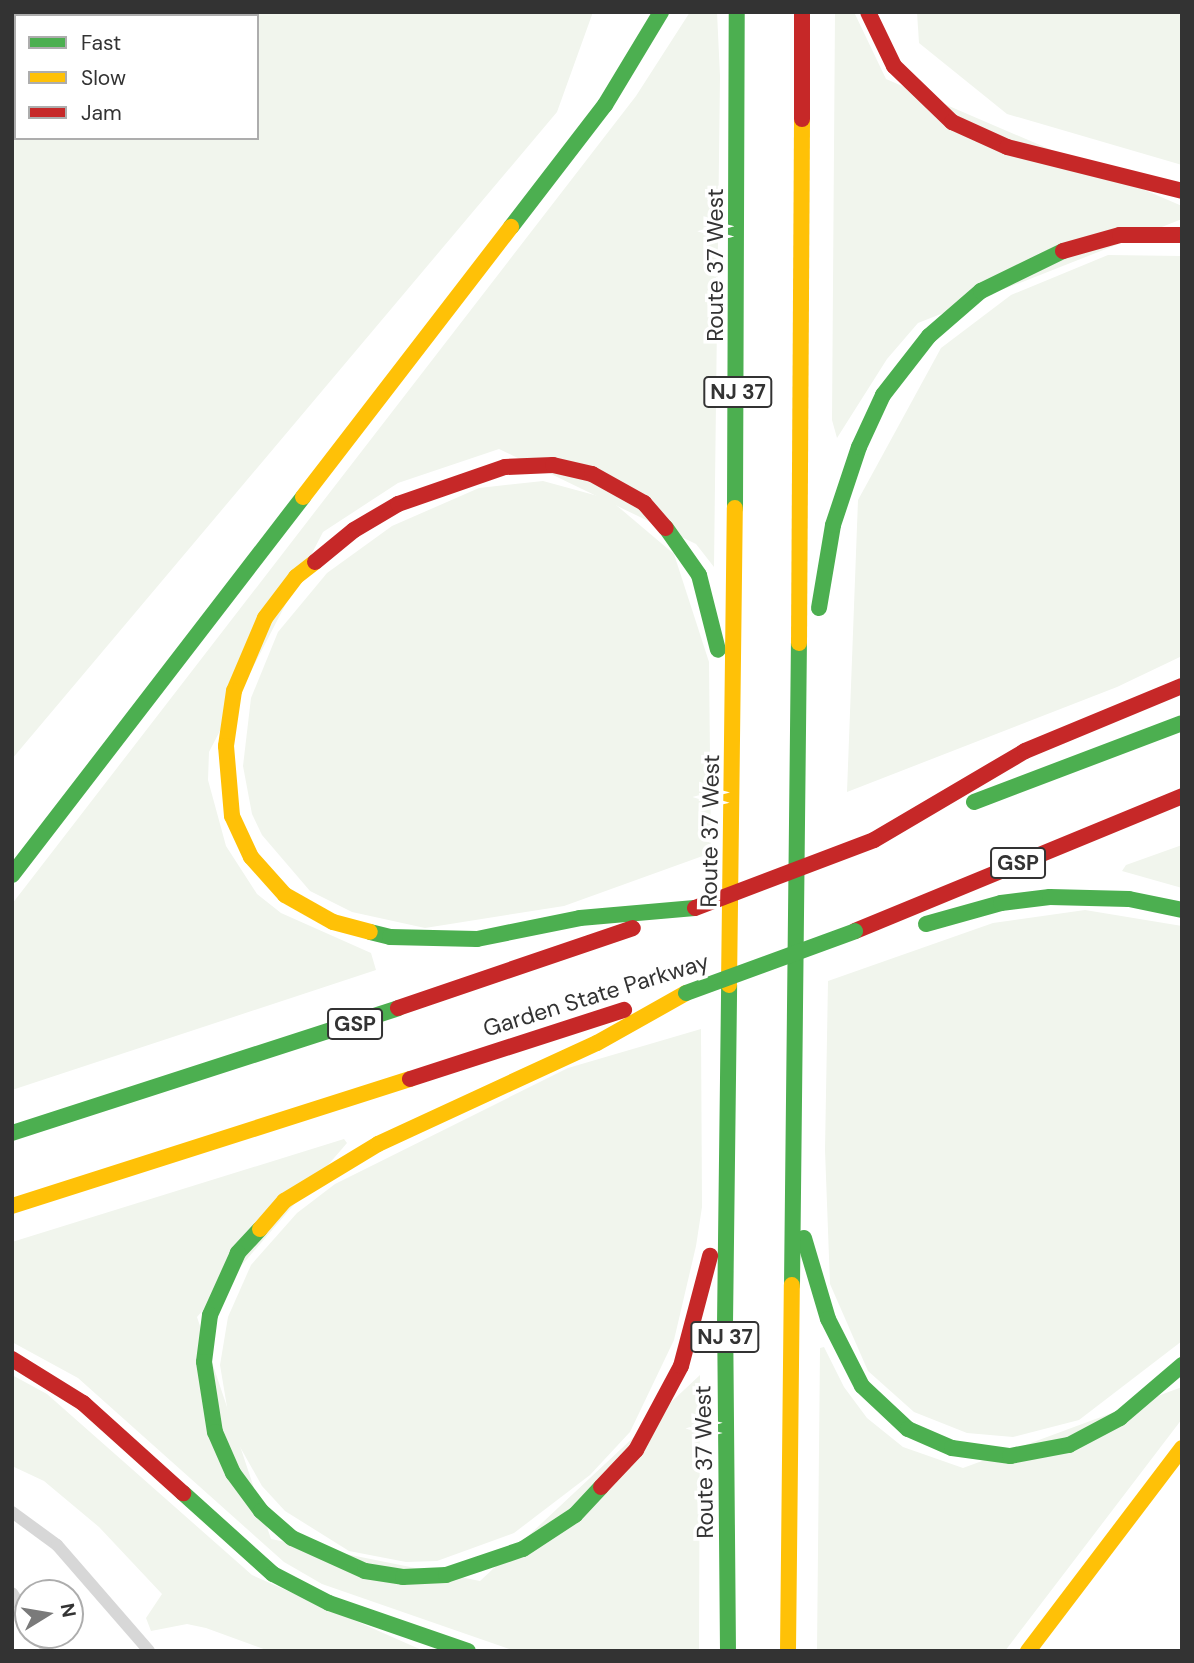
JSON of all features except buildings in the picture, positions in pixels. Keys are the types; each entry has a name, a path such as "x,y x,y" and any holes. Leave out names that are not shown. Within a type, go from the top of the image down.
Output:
{"highway":[{"path":"12,875 605,105 661,12"},
{"name":"Route 37 West","path":"728,1651 725,1324 730,1169 734,772 737,12"},
{"name":"NJ 37","path":"788,1651 791,1191 799,666 802,12"},
{"path":"868,12 894,66 953,122 1007,147 1182,191"},
{"path":"799,666 818,615 834,525 859,446 883,395 923,342 981,291 1052,254 1120,235 1182,235"},
{"path":"695,908 580,918 477,939 390,937 332,922 285,895 251,857 241,838 232,816 226,766 234,691 254,640 279,599 311,563 354,530 398,504 478,473 552,465 609,480 644,503 681,545 699,575 716,631 734,772"},
{"path":"874,840 1025,751 1182,686"},
{"name":"Garden State Parkway","path":"12,1133 269,1052 695,908 1182,723"},
{"name":"Garden State Parkway","path":"12,1206 553,1030 686,993 855,931 1182,796"},
{"path":"855,931 914,927 1001,903 1050,897 1129,899 1182,910"},
{"path":"686,993 597,1044 354,1156 306,1184 265,1221 227,1272 206,1338 204,1362 208,1409 233,1473 261,1511 292,1538 328,1558 365,1571 403,1577 446,1575 485,1564 539,1540 608,1484 666,1400 690,1341 730,1169"},
{"path":"791,1191 842,1354 875,1402 922,1437 991,1456 1053,1450 1106,1427 1182,1365"},
{"path":"12,1359 83,1403 273,1574 329,1603 468,1651"},
{"path":"1028,1651 1182,1448"}],"lane":[{"path":"12,1512 57,1545 149,1651"}],"shaded area":[{"path":"12,12 593,12 557,112 12,759"},
{"path":"690,12 717,12 720,76 714,567 696,544 499,449 398,483 323,532 209,752 208,780 226,846 257,894 281,913 371,953 376,970 12,1090 12,904 636,96"},
{"path":"835,12 854,12 886,79 1182,206 1182,219 918,323 887,359 837,438 832,420"},
{"path":"917,12 1182,12 1182,165 1007,114 919,43"},
{"path":"1108,255 1182,256 1182,656 1117,687 847,792 858,500 941,348 1011,295"},
{"path":"543,481 609,499 674,554 709,662 711,853 564,906 425,928 352,912 310,891 262,835 252,814 243,766 251,698 278,632 327,573 392,526 479,488"},
{"path":"1182,845 1182,888 1122,871 1126,865"},
{"path":"1085,910 1182,926 1182,1341 1079,1420 1013,1437 967,1433 914,1412 868,1371 830,1284 825,1150 828,981 993,923"},
{"path":"701,1029 702,1207 696,1246 674,1340 630,1432 590,1475 514,1533 437,1561 406,1562 349,1551 285,1511 262,1486 231,1431 220,1365 228,1317 251,1265 297,1213 335,1184 568,1068"},
{"path":"344,1139 347,1143 197,1317 271,1539 480,1581 700,1375 699,1651 515,1651 322,1584 284,1562 78,1378 12,1342 12,1242"},
{"path":"824,1347 844,1387 867,1418 903,1447 963,1468 1182,1387 1182,1419 1005,1651 817,1651 820,1348"},
{"path":"12,1375 47,1394 252,1575 424,1651 269,1651 206,1628 187,1624 151,1631 146,1618 162,1594 99,1527 44,1481 12,1466"}],"traffic: fast":[{"path":"511,227 605,105 661,12"},
{"path":"735,508 737,12"},
{"path":"819,608 833,525 859,447 883,395 929,336 981,291 1063,251"},
{"path":"12,875 303,497"},
{"path":"666,528 699,575 718,650"},
{"path":"792,1285 799,643"},
{"path":"974,802 1182,723"},
{"path":"926,924 1001,903 1050,897 1129,899 1182,910"},
{"path":"370,932 390,937 477,939 580,918 695,908"},
{"path":"686,993 855,931"},
{"path":"728,1651 725,1324 729,985"},
{"path":"12,1133 398,1008"},
{"path":"260,1229 238,1253 210,1315 204,1362 215,1432 233,1473 261,1511 292,1538 365,1571 403,1577 446,1575 523,1549 575,1515 601,1487"},
{"path":"804,1238 828,1319 862,1386 908,1429 952,1448 1010,1456 1069,1445 1120,1418 1182,1365"},
{"path":"183,1493 273,1574 329,1603 468,1651"}],"traffic: slow":[{"path":"799,643 802,119"},
{"path":"303,497 511,227"},
{"path":"729,985 735,508"},
{"path":"315,562 296,577 265,618 234,691 226,746 232,816 251,857 285,895 333,922 370,932"},
{"path":"260,1229 284,1201 378,1144 597,1043 686,993"},
{"path":"12,1206 410,1079"},
{"path":"788,1651 792,1285"},
{"path":"1028,1651 1182,1448"}],"traffic: jam":[{"path":"802,12 802,119"},
{"path":"868,12 894,66 952,122 1007,147 1182,191"},
{"path":"1063,251 1120,235 1182,235"},
{"path":"315,562 354,530 398,504 505,467 553,465 592,474 644,503 666,528"},
{"path":"874,840 1025,751 1182,686"},
{"path":"855,931 1182,796"},
{"path":"695,908 874,840"},
{"path":"398,1008 633,928"},
{"path":"410,1079 624,1010"},
{"path":"601,1487 636,1450 681,1366 710,1256"},
{"path":"12,1359 83,1403 183,1493"}]}
